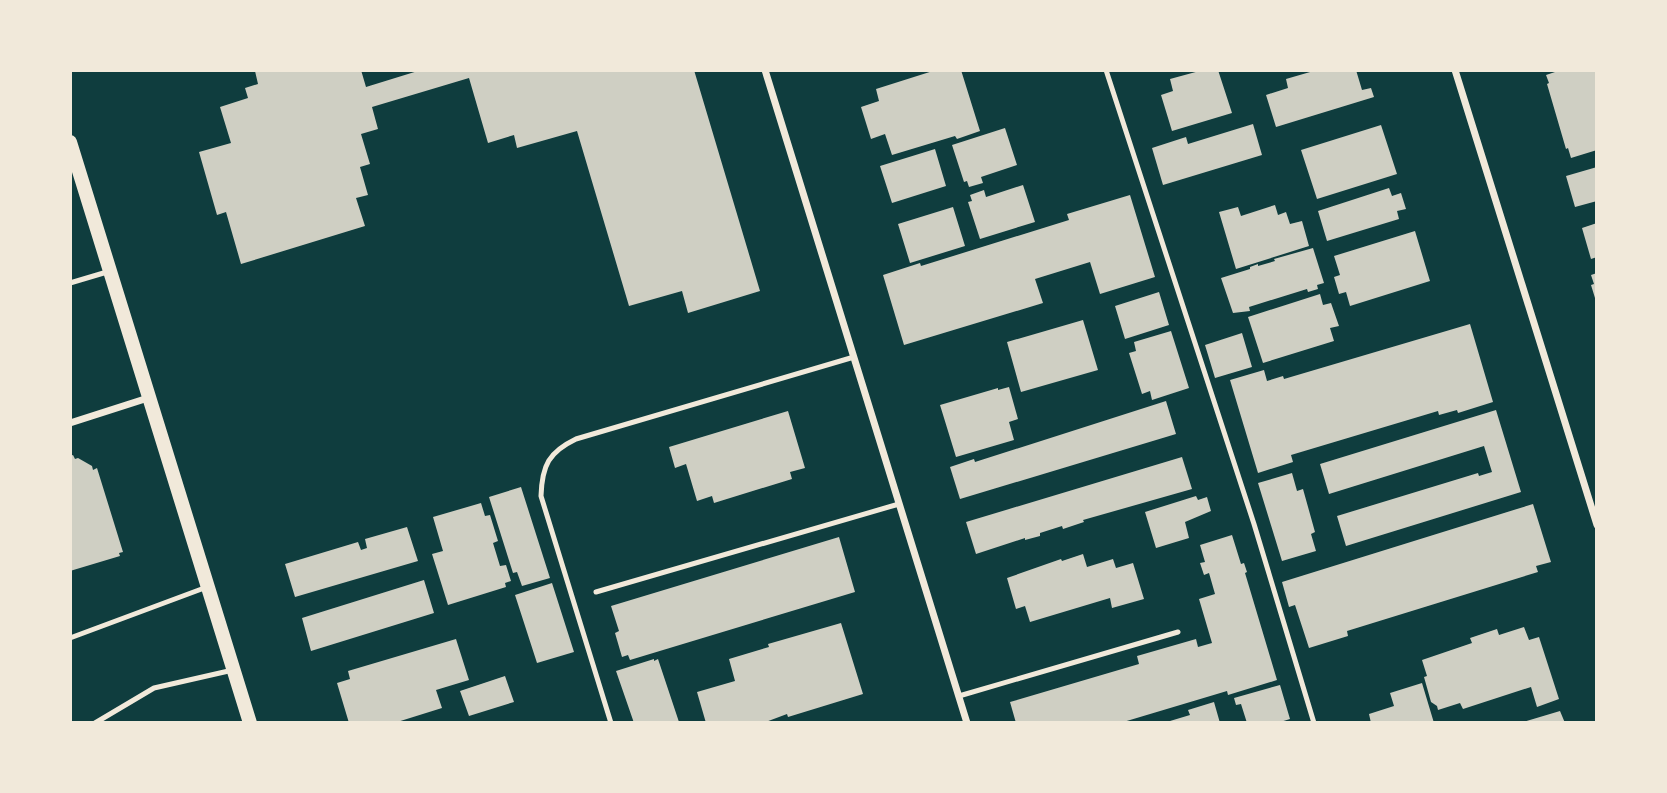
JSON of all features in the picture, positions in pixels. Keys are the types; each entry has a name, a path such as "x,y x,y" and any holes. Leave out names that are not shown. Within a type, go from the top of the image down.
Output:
{"main road":[{"path":"70,142 250,723"}],"street":[{"path":"765,70 967,723"},
{"path":"1455,70 1597,525"},
{"path":"70,423 148,398"}],"lane":[{"path":"1106,70 1254,524 1314,723"},
{"path":"70,283 109,271"},
{"path":"611,723 541,496 541,482 547,462 557,448 576,439 854,357"},
{"path":"596,592 899,504"},
{"path":"70,638 207,587"},
{"path":"959,696 1178,632"},
{"path":"94,723 154,688 233,670"}],"building":[{"path":"257,70 361,70 366,87 421,70 694,70 760,291 688,313 682,291 629,306 577,131 517,148 514,135 488,143 469,78 372,107 378,129 361,134 370,164 360,167 368,195 356,198 365,226 241,264 226,212 217,215 199,152 231,143 220,107 248,98 245,88 258,84"},
{"path":"936,70 961,70 980,131 892,155 885,134 871,139 861,107 879,101 876,89"},
{"path":"1203,70 1218,70 1232,113 1172,131 1161,95 1173,91 1170,79"},
{"path":"1317,70 1356,70 1362,90 1371,88 1374,97 1276,127 1266,95 1288,88 1286,79"},
{"path":"1561,70 1597,70 1597,150 1571,158 1547,84 1546,75"},
{"path":"1253,124 1262,155 1163,185 1152,148 1186,137 1188,144"},
{"path":"1381,125 1397,174 1317,199 1301,150"},
{"path":"1005,128 1017,165 981,177 983,183 969,187 967,181 964,182 952,145"},
{"path":"935,149 946,186 892,203 880,166"},
{"path":"1597,167 1597,201 1575,207 1566,176"},
{"path":"1023,185 1035,222 980,239 968,202 972,201 970,195 984,190 986,197"},
{"path":"1389,188 1392,196 1401,193 1406,209 1397,211 1399,219 1327,241 1318,211"},
{"path":"1130,195 1155,277 1100,294 1090,262 1035,279 1043,303 904,345 883,275 920,263 921,266 1069,220 1067,214"},
{"path":"1275,205 1278,215 1286,212 1290,224 1302,221 1309,246 1236,269 1219,212 1238,207 1241,216"},
{"path":"953,207 965,246 910,263 898,224"},
{"path":"1597,223 1597,257 1591,259 1582,228"},
{"path":"1415,231 1430,281 1350,306 1346,292 1339,294 1334,277 1340,275 1334,256"},
{"path":"1313,248 1324,283 1317,285 1318,289 1308,292 1307,289 1249,307 1250,311 1233,313 1221,278"},
{"path":"1597,273 1597,297 1595,298 1591,275"},
{"path":"1159,292 1169,325 1125,339 1115,306"},
{"path":"1320,294 1323,305 1331,303 1339,326 1330,328 1334,341 1263,363 1248,317"},
{"path":"1083,320 1098,370 1021,392 1007,342"},
{"path":"1470,324 1493,402 1458,413 1457,410 1439,415 1438,411 1291,455 1293,462 1258,473 1230,380 1264,370 1267,381 1283,376 1284,379"},
{"path":"1171,331 1189,388 1152,400 1150,391 1142,394 1129,353 1136,351 1134,342"},
{"path":"1242,333 1252,367 1215,378 1205,345"},
{"path":"1009,387 1018,419 1009,422 1014,440 956,457 940,405"},
{"path":"1166,401 1176,434 960,499 950,467 974,459 975,462"},
{"path":"1496,410 1521,492 1346,546 1337,516 1478,473 1479,476 1492,472 1484,446 1329,494 1320,464"},
{"path":"788,411 805,468 790,472 792,479 714,503 712,496 697,501 686,464 675,468 669,447"},
{"path":"73,455 75,459 92,466 93,470 97,468 123,552 119,553 120,556 70,571 70,456"},
{"path":"1182,457 1192,489 976,554 966,522"},
{"path":"1292,473 1297,491 1303,489 1315,532 1311,534 1316,551 1282,561 1258,483"},
{"path":"521,487 550,578 522,586 517,572 513,573 489,497"},
{"path":"1196,496 1198,500 1207,497 1211,511 1185,522 1189,538 1156,548 1145,512"},
{"path":"481,503 485,516 490,515 498,541 493,543 500,566 506,565 511,581 505,583 506,587 448,605 432,554 443,551 433,517"},
{"path":"1533,504 1551,562 1536,566 1538,572 1347,631 1348,636 1309,648 1295,605 1289,607 1282,582"},
{"path":"407,527 418,561 295,597 285,564 358,542 361,550 367,548 365,539"},
{"path":"1232,535 1241,564 1244,563 1247,572 1245,573 1277,680 1228,695 1227,691 1120,723 1016,723 1010,702 1139,664 1137,656 1196,639 1198,647 1212,643 1199,599 1215,594 1209,573 1204,575 1200,563 1205,562 1200,545"},
{"path":"839,537 855,592 630,660 628,655 622,657 615,633 619,631 611,606"},
{"path":"1083,554 1087,567 1113,559 1116,568 1133,563 1144,599 1112,608 1110,598 1030,622 1025,606 1016,609 1007,578"},
{"path":"424,580 434,613 311,651 302,618"},
{"path":"552,583 574,652 537,663 515,595"},
{"path":"841,623 863,694 763,723 706,723 697,692 735,681 729,659 769,647 768,644"},
{"path":"1524,627 1529,640 1539,637 1559,699 1537,707 1531,687 1463,709 1460,703 1438,710 1431,702 1422,660 1472,643 1470,638 1497,629 1499,635"},
{"path":"456,639 469,680 436,690 442,708 394,723 349,723 337,683 350,679 348,671"},
{"path":"658,659 679,722 634,723 616,671"},
{"path":"505,676 514,702 469,716 460,691"},
{"path":"1422,683 1434,723 1371,723 1369,714 1394,706 1390,693"},
{"path":"1280,685 1290,719 1277,723 1247,723 1241,704 1236,705 1234,698"},
{"path":"1214,702 1220,723 1170,721 1190,715 1188,710"},
{"path":"1560,711 1565,723 1523,723 1523,722"}]}
